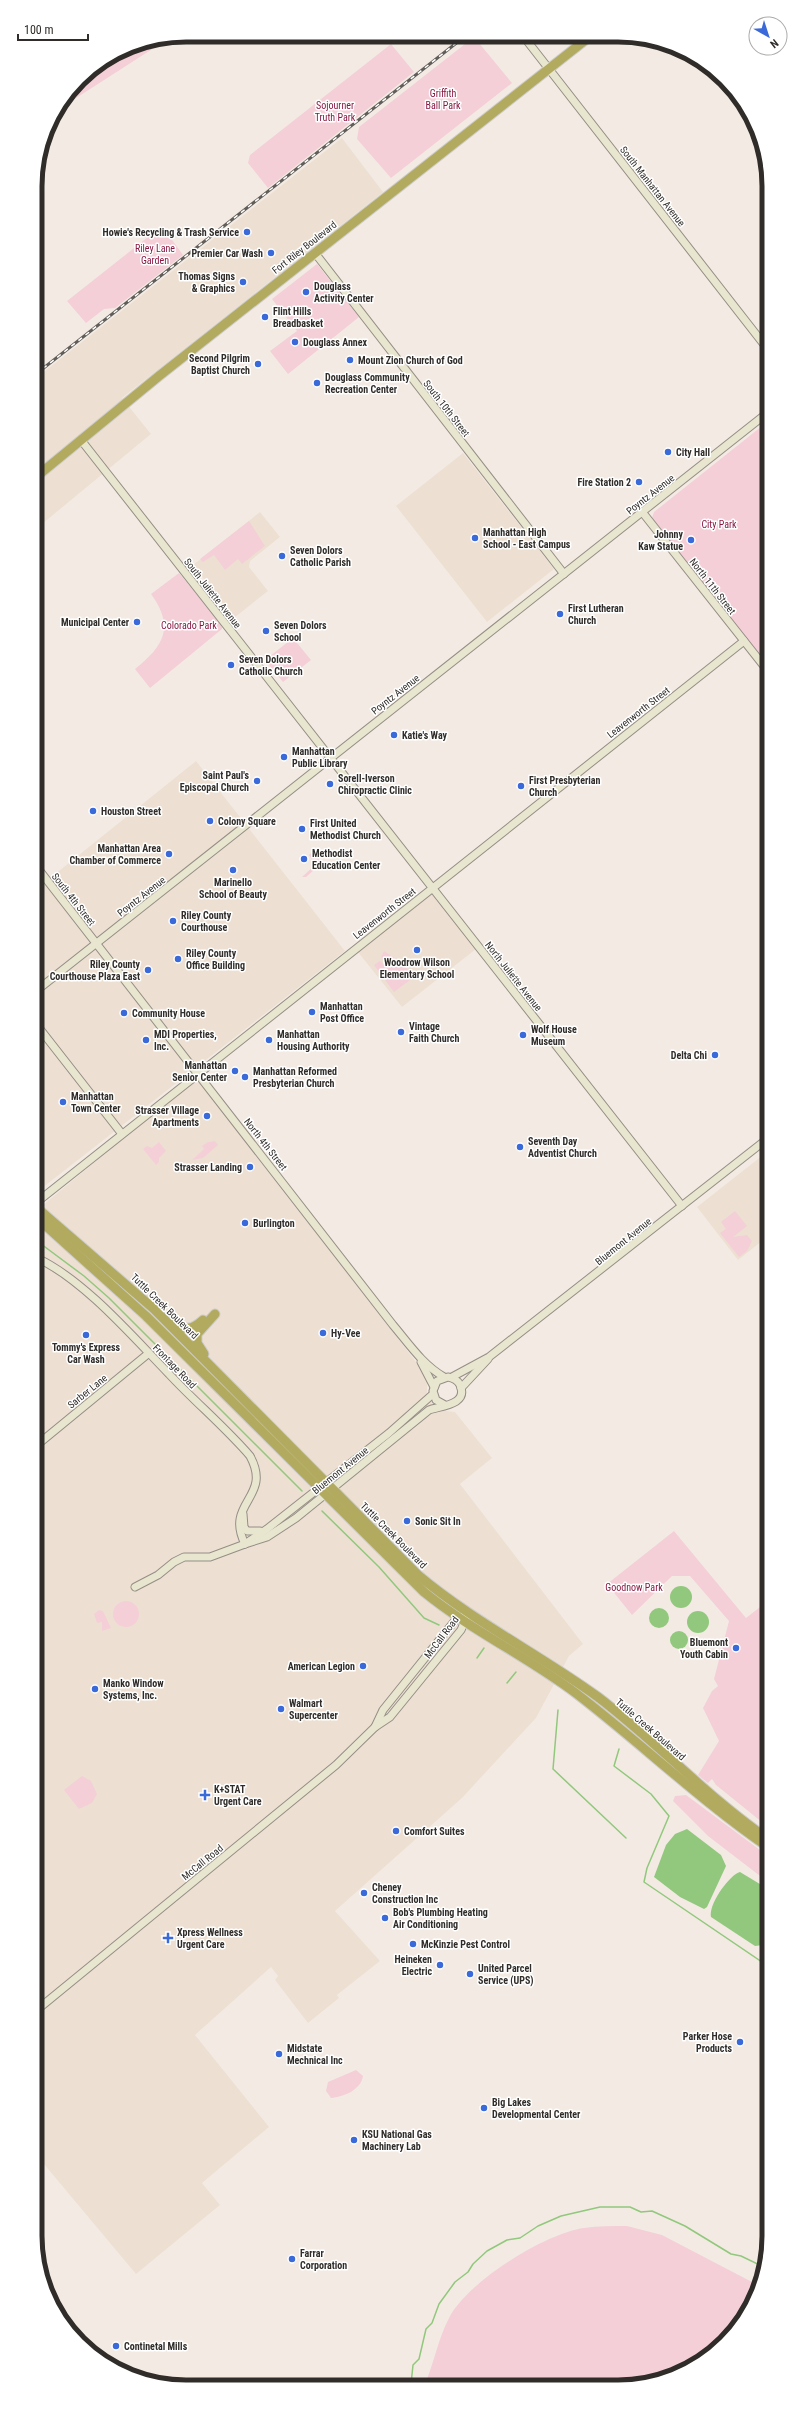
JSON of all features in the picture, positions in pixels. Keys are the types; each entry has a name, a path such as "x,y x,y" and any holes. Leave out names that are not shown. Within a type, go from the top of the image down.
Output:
{"highway":[{"name":"Fort Riley Boulevard","path":"42,472 315,253 583,42"},
{"name":"Tuttle Creek Boulevard","path":"42,1212 154,1309 240,1395 322,1485 325,1495 408,1578 465,1624 558,1681 727,1818 762,1843"},
{"name":"Tuttle Creek Boulevard","path":"42,1222 146,1316 322,1485 332,1489 418,1574 468,1614 599,1698 727,1808 762,1834"},
{"path":"154,1309 184,1329 192,1328 215,1314 197,1334 197,1342 200,1349 240,1395"},
{"path":"598,1687 599,1698 607,1715 620,1731"}],"street":[{"name":"South Manhattan Avenue","path":"528,42 762,342"},
{"name":"South 10th Street","path":"315,253 564,574"},
{"name":"Poyntz Avenue","path":"42,986 762,417"},
{"name":"South Juliette Avenue","path":"81,440 330,759"},
{"name":"North 11th Street","path":"643,512 762,664"},
{"name":"Leavenworth Street","path":"42,1198 197,1073 744,641"},
{"name":"North Juliette Avenue","path":"330,759 682,1206"},
{"name":"South 4th Street","path":"42,874 97,944"},
{"name":"North 4th Street","path":"97,944 418,1356 432,1369 448,1377"},
{"path":"42,1032 122,1134"},
{"name":"Bluemont Avenue","path":"461,1388 489,1357 762,1143"},
{"name":"Frontage Road","path":"42,1261 56,1268 81,1287 149,1353 250,1456 256,1466 257,1484 242,1509"},
{"name":"Sarber Lane","path":"42,1441 149,1353"},
{"name":"North 4th Street","path":"418,1356 434,1390"},
{"name":"Bluemont Avenue","path":"448,1377 489,1357"},
{"path":"448,1377 458,1382 461,1388 458,1400 452,1404 445,1405 439,1402 434,1390 437,1381 448,1377"},
{"name":"Bluemont Avenue","path":"245,1544 267,1529 389,1433 434,1390"},
{"name":"Bluemont Avenue","path":"135,1586 158,1575 174,1562 184,1557 210,1557 267,1537 325,1495 429,1410 445,1405"},
{"path":"242,1509 243,1522 248,1531 252,1533 267,1529"},
{"path":"242,1509 238,1524 245,1544"},
{"name":"McCall Road","path":"375,1727 383,1710 416,1671 457,1618 468,1614"},
{"name":"McCall Road","path":"42,2006 336,1766 375,1727 390,1717 408,1697 465,1624 468,1614"},
{"path":"420,1680 430,1652"},
{"path":"408,1697 406,1689 416,1671"}],"shaded area":[{"path":"342,138 383,192 122,398 151,434 42,524 42,373"},
{"name":"Manhattan High School - East Campus","path":"463,453 554,569 487,622 396,506"},
{"path":"260,512 280,537 250,561 249,567 268,591 234,618 193,565"},
{"path":"196,761 345,951 42,1188 42,881 44,883"},
{"name":"Woodrow Wilson Elementary School","path":"432,894 476,949 402,1007 358,952"},
{"path":"196,1078 427,1376 427,1396 438,1410 455,1412 492,1458 460,1484 583,1644 569,1656 536,1718 462,1798 335,1911 380,1961 337,1995 339,1998 308,2023 275,1980 278,1976 271,1967 195,2035 269,2127 202,2183 220,2205 136,2274 42,2162 42,1206"},
{"path":"762,1156 762,1241 738,1260 697,1207"},
{"path":"681,1586 689,1589 692,1597 689,1605 681,1608 673,1605 670,1597 673,1589"},
{"path":"659,1608 666,1611 669,1618 666,1625 659,1628 652,1625 649,1618 652,1611"},
{"path":"698,1611 706,1614 709,1622 706,1630 698,1633 690,1630 687,1622 690,1614"},
{"path":"679,1631 685,1634 688,1640 685,1646 679,1649 673,1646 670,1640 673,1634"},
{"path":"687,1829 721,1855 726,1866 707,1907 704,1909 680,1897 654,1877 666,1845 675,1834"},
{"path":"740,1872 762,1885 762,1945 755,1946 711,1917 711,1912 716,1898 725,1884 735,1874"}],"green space":[{"name":"Griffith Ball Park","path":"468,42 478,42 512,83 391,178 357,139 359,127"},
{"path":"170,43 157,46 68,103 84,84 114,61 149,47"},
{"name":"Sojourner Truth Park","path":"391,44 414,72 268,188 248,163 250,155"},
{"name":"Riley Lane Garden","path":"162,226 183,255 115,308 104,309 86,323 67,301"},
{"path":"317,264 359,317 288,374 270,351 297,331 272,299"},
{"name":"City Park","path":"762,426 762,660 652,518 654,512"},
{"path":"249,521 265,546 242,564 238,559 225,570 214,555 203,562 200,559"},
{"name":"Colorado Park","path":"179,573 222,625 222,629 150,688 135,669 153,652 163,635 163,616 151,594"},
{"path":"293,638 311,660 283,682 265,660"},
{"path":"313,851 322,863 306,877 302,877 315,865 309,855"},
{"path":"384,951 402,963 414,977 394,992 374,965 380,961 383,964 387,964 381,957"},
{"path":"215,1141 218,1145 203,1158 192,1160 204,1149 202,1146 208,1142"},
{"path":"159,1142 166,1151 159,1158 159,1162 156,1165 143,1149 147,1146 152,1148"},
{"path":"735,1211 747,1226 733,1237 747,1235 752,1241 747,1251 739,1257 720,1233 726,1229 721,1222"},
{"name":"Goodnow Park","path":"674,1531 746,1618 762,1606 762,1822 716,1785 712,1779 708,1783 698,1775 719,1741 703,1708 712,1691 718,1686 714,1679 729,1621 690,1576 672,1576 632,1615 607,1584"},
{"path":"126,1601 135,1605 139,1614 135,1623 126,1627 117,1623 113,1614 117,1605"},
{"path":"99,1610 103,1611 111,1628 102,1631 102,1622 97,1623 94,1614"},
{"path":"82,1776 91,1781 97,1794 92,1803 79,1809 64,1790"},
{"path":"686,1795 762,1852 762,1877 708,1836 673,1801 675,1796"},
{"path":"356,2070 363,2076 359,2085 351,2092 331,2098 326,2091 328,2082"},
{"path":"627,2226 662,2235 752,2282 751,2291 738,2316 720,2338 690,2361 673,2369 637,2379 426,2380 449,2318 458,2304 489,2275 529,2249 549,2239 584,2228"}],"waterway":[{"path":"42,1245 84,1276 109,1298 302,1491"},
{"path":"322,1511 379,1567 424,1618 439,1625"},
{"path":"477,1658 484,1648"},
{"path":"507,1683 516,1672"},
{"path":"558,1710 553,1769 626,1838"},
{"path":"619,1749 614,1766 651,1794 669,1816 647,1868 644,1882 762,1962"},
{"path":"411,2380 413,2365 419,2359 426,2329 432,2323 439,2304 455,2282 468,2272 473,2264 487,2251 507,2240 520,2238 538,2226 561,2216 600,2207 630,2207 641,2212 652,2211 685,2226 731,2254 741,2256 759,2265"}],"railway":[{"path":"42,369 458,42"}],"place":[{"name":"Howie's Recycling & Trash Service","path":"247,232"},
{"name":"Premier Car Wash","path":"271,253"},
{"name":"Thomas Signs & Graphics","path":"243,282"},
{"name":"Douglass Activity Center","path":"306,292"},
{"name":"Flint Hills Breadbasket","path":"265,317"},
{"name":"Douglass Annex","path":"295,342"},
{"name":"Mount Zion Church of God","path":"350,360"},
{"name":"Second Pilgrim Baptist Church","path":"258,364"},
{"name":"Douglass Community Recreation Center","path":"317,383"},
{"name":"City Hall","path":"668,452"},
{"name":"Fire Station 2","path":"639,482"},
{"name":"Manhattan High School - East Campus","path":"475,538"},
{"name":"Johnny Kaw Statue","path":"691,540"},
{"name":"Seven Dolors Catholic Parish","path":"282,556"},
{"name":"First Lutheran Church","path":"560,614"},
{"name":"Municipal Center","path":"137,622"},
{"name":"Seven Dolors School","path":"266,631"},
{"name":"Seven Dolors Catholic Church","path":"231,665"},
{"name":"Katie's Way","path":"394,735"},
{"name":"Manhattan Public Library","path":"284,757"},
{"name":"Saint Paul's Episcopal Church","path":"257,781"},
{"name":"Sorell-Iverson Chiropractic Clinic","path":"330,784"},
{"name":"First Presbyterian Church","path":"521,786"},
{"name":"Houston Street","path":"93,811"},
{"name":"Colony Square","path":"210,821"},
{"name":"First United Methodist Church","path":"302,829"},
{"name":"Manhattan Area Chamber of Commerce","path":"169,854"},
{"name":"Methodist Education Center","path":"304,859"},
{"name":"Marinello School of Beauty","path":"233,870"},
{"name":"Riley County Courthouse","path":"173,921"},
{"name":"Woodrow Wilson Elementary School","path":"417,950"},
{"name":"Riley County Office Building","path":"178,959"},
{"name":"Riley County Courthouse Plaza East","path":"148,970"},
{"name":"Manhattan Post Office","path":"312,1012"},
{"name":"Community House","path":"124,1013"},
{"name":"Vintage Faith Church","path":"401,1032"},
{"name":"Wolf House Museum","path":"523,1035"},
{"name":"MDI Properties, Inc.","path":"146,1040"},
{"name":"Manhattan Housing Authority","path":"269,1040"},
{"name":"Delta Chi","path":"715,1055"},
{"name":"Manhattan Senior Center","path":"235,1071"},
{"name":"Manhattan Reformed Presbyterian Church","path":"245,1077"},
{"name":"Manhattan Town Center","path":"63,1102"},
{"name":"Strasser Village Apartments","path":"207,1116"},
{"name":"Seventh Day Adventist Church","path":"520,1147"},
{"name":"Strasser Landing","path":"250,1167"},
{"name":"Burlington","path":"245,1223"},
{"name":"Hy-Vee","path":"323,1333"},
{"name":"Tommy's Express Car Wash","path":"86,1335"},
{"name":"Sonic Sit In","path":"407,1521"},
{"name":"Bluemont Youth Cabin","path":"736,1648"},
{"name":"American Legion","path":"363,1666"},
{"name":"Manko Window Systems, Inc.","path":"95,1689"},
{"name":"Walmart Supercenter","path":"281,1709"},
{"name":"K+STAT Urgent Care","path":"205,1795"},
{"name":"Comfort Suites","path":"396,1831"},
{"name":"Cheney Construction Inc","path":"364,1893"},
{"name":"Bob's Plumbing Heating Air Conditioning","path":"385,1918"},
{"name":"Xpress Wellness Urgent Care","path":"168,1938"},
{"name":"McKinzie Pest Control","path":"413,1944"},
{"name":"Heineken Electric","path":"440,1965"},
{"name":"United Parcel Service (UPS)","path":"470,1974"},
{"name":"Parker Hose Products","path":"740,2042"},
{"name":"Midstate Mechnical Inc","path":"279,2054"},
{"name":"Big Lakes Developmental Center","path":"484,2108"},
{"name":"KSU National Gas Machinery Lab","path":"354,2140"},
{"name":"Farrar Corporation","path":"292,2259"},
{"name":"Continetal Mills","path":"116,2346"}]}
